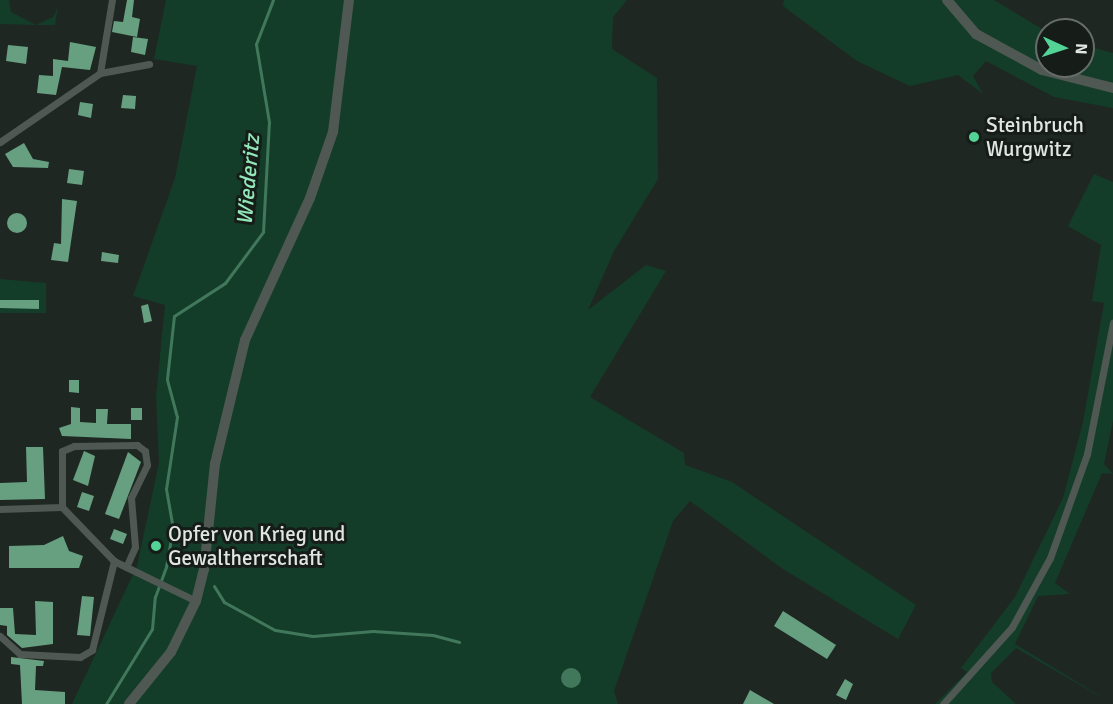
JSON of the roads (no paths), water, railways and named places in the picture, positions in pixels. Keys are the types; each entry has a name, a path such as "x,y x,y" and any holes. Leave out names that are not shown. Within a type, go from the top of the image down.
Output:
{"main road":[{"path":"129,704 171,652 196,601 204,570 210,498 245,340 310,198 333,132 349,0"},
{"path":"947,0 976,34 1042,70 1113,87"}],"street":[{"path":"100,73 112,0"},
{"path":"0,142 100,73 149,64"},
{"path":"943,704 1012,627 1050,558 1092,435 1113,323"},
{"path":"126,567 135,547 131,498 147,465 145,451 138,445 74,446 62,451 62,507 114,561 165,590 196,601"},
{"path":"0,509 62,507"},
{"path":"0,636 20,654 80,657 92,650 114,561"}],"waterway":[{"name":"Wiederitz","path":"106,704 152,629 155,597 166,567 173,529 166,489 177,417 167,379 174,316 225,283 263,232 269,122 256,44 273,0"},
{"path":"214,586 224,602 275,630 313,636 373,631 433,635 459,642"}],"place":[{"name":"Steinbruch Wurgwitz","path":"974,137"},
{"name":"Opfer von Krieg und Gewaltherrschaft","path":"156,546"}]}
